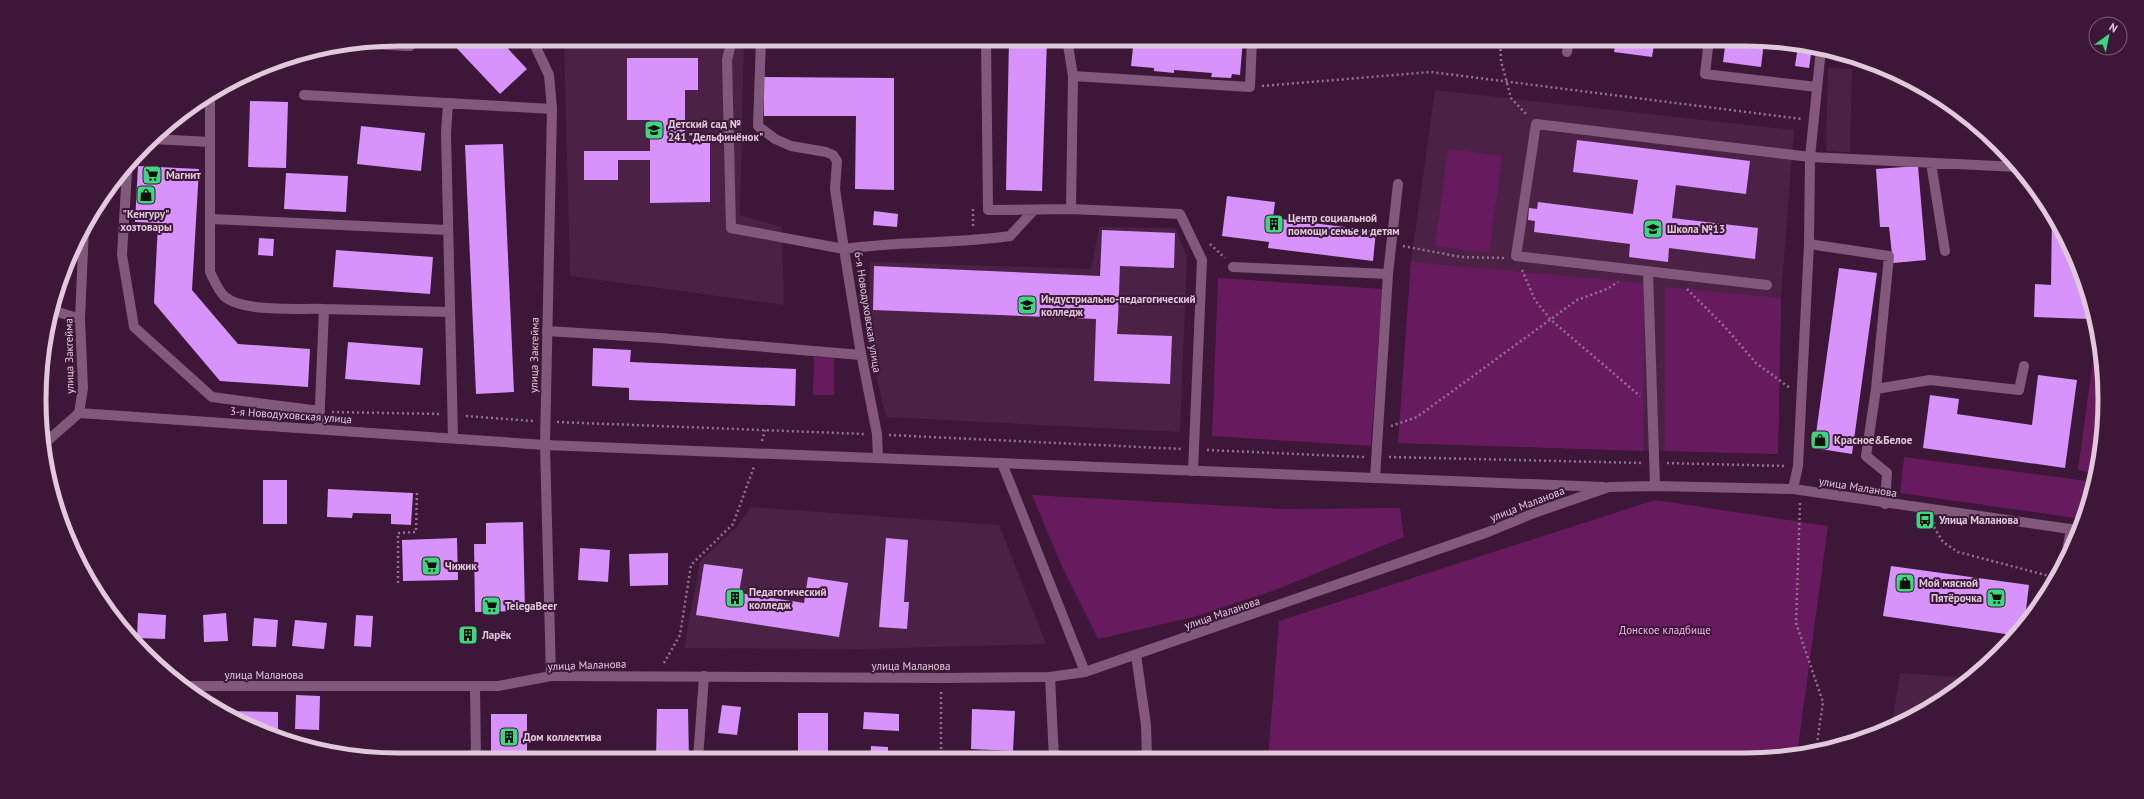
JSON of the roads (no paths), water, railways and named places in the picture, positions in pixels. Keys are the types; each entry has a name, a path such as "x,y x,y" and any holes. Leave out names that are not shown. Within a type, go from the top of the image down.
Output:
{"street":[{"name":"улица Закгейма","path":"535,46 549,75 552,108 545,445 551,676"},
{"path":"730,46 727,60 731,228 844,249 835,189 837,161 833,155 826,152 791,146 775,139 758,126 761,46"},
{"path":"986,46 988,210 1071,209 1180,214 1202,260 1193,471"},
{"path":"1069,46 1073,76 1071,209"},
{"path":"1073,76 1250,87 1252,46"},
{"path":"1567,52 1568,46"},
{"path":"1708,46 1704,74 1818,87"},
{"path":"1797,490 1809,244 1810,157 1821,55"},
{"path":"304,95 552,108"},
{"path":"210,101 210,272 224,296 239,304 255,307 450,312"},
{"path":"448,103 446,133 453,438"},
{"path":"1767,285 1516,256 1536,124 1810,157 2010,167"},
{"path":"161,139 210,142"},
{"path":"1931,163 1945,251"},
{"path":"127,175 122,255 134,327 212,396 320,411"},
{"path":"1375,478 1388,274 1393,244 1398,184"},
{"name":"6-я Новодуховская улица","path":"878,458 877,434 861,355 844,249 863,246 973,241 1010,236 1034,210"},
{"path":"211,219 448,230"},
{"name":"улица Закгейма","path":"79,413 83,388 80,320 83,240"},
{"path":"1809,244 1889,256 1876,389 1866,456 1887,473 1885,504"},
{"path":"1233,267 1388,274"},
{"path":"1648,271 1656,486"},
{"path":"319,429 324,309"},
{"path":"57,312 80,320"},
{"path":"547,331 660,338 861,355"},
{"path":"1876,389 1930,380 2020,390 2024,366"},
{"path":"48,439 79,413"},
{"name":"3-я Новодуховская улица","path":"79,413 545,445"},
{"name":"улица Маланова","path":"545,445 1609,487 1656,486 1797,490 1885,504 2073,529"},
{"path":"1002,463 1085,672"},
{"name":"улица Маланова","path":"193,686 498,686 551,676 657,675 1050,678 1085,672 1136,655 1473,538 1534,513 1609,487"},
{"path":"1136,655 1146,725 1147,753"},
{"path":"698,753 704,676"},
{"path":"1050,678 1054,753"},
{"path":"475,686 476,753"}],"place":[{"name":"Детский сад № 241 \"Дельфинёнок\"","path":"654,130"},
{"name":"Магнит","path":"152,175"},
{"name":"\"Кенгуру\" хозтовары","path":"146,195"},
{"name":"Центр социальной помощи семье и детям","path":"1274,224"},
{"name":"Школа №13","path":"1653,229"},
{"name":"Индустриально-педагогический колледж","path":"1027,305"},
{"name":"Красное&Белое","path":"1820,440"},
{"name":"Улица Маланова","path":"1925,520"},
{"name":"Чижик","path":"431,566"},
{"name":"Мой мясной","path":"1905,583"},
{"name":"Педагогический колледж","path":"735,598"},
{"name":"Пятёрочка","path":"1996,598"},
{"name":"TelegaBeer","path":"491,606"},
{"name":"Ларёк","path":"468,635"},
{"name":"Дом коллектива","path":"509,737"}],"park label":[{"name":"Донское кладбище","path":"1665,630"}]}
